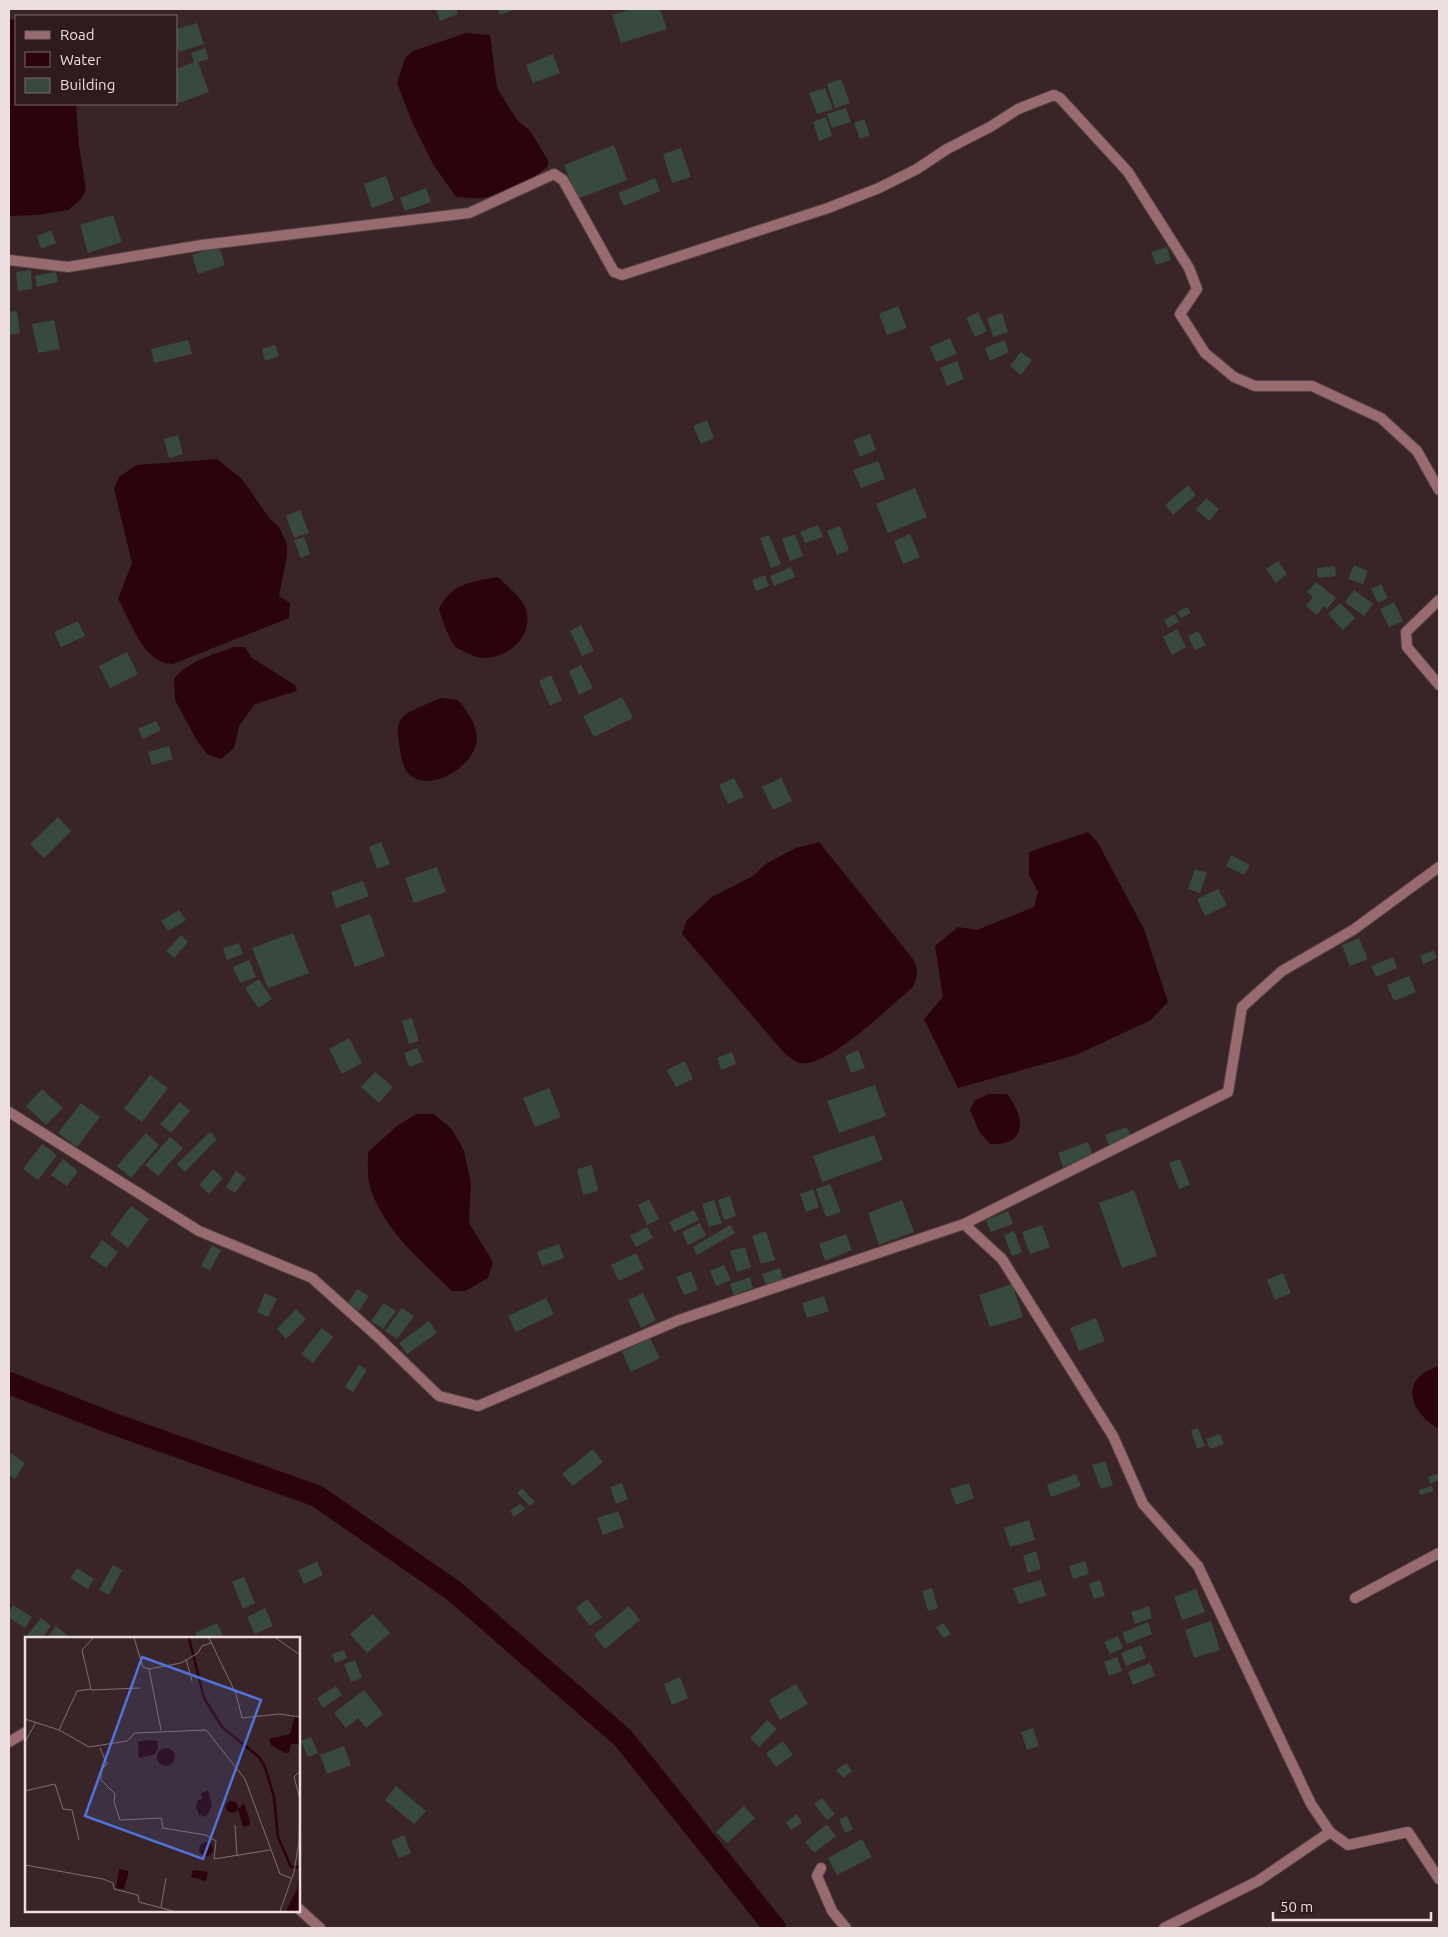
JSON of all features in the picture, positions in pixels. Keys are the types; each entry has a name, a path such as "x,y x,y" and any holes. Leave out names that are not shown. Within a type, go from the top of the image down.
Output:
{"street":[{"path":"9,260 68,267 202,244 469,213 554,174 563,180 614,272 622,275 828,208 879,188 916,169 947,148 990,127 1018,109 1054,95 1060,98 1089,128 1128,172 1189,268 1197,289 1180,314 1205,353 1234,377 1255,386 1312,386 1381,418 1417,451 1439,490"},
{"path":"1439,600 1406,632 1407,646 1439,685"},
{"path":"9,1112 199,1232 312,1278 378,1337 439,1396 478,1406 679,1320 964,1224 1228,1092 1242,1007 1282,970 1353,930 1439,867"},
{"path":"964,1224 1002,1258 1113,1436 1143,1504 1198,1566 1311,1804 1330,1832 1348,1845 1408,1832 1439,1879"},
{"path":"1355,1598 1439,1553"},
{"path":"9,1742 25,1733"},
{"path":"1164,1928 1258,1881 1330,1832"},
{"path":"821,1868 817,1876 832,1911 846,1928"},
{"path":"300,1911 320,1928"}],"water":[{"path":"15,19 15,105 76,105 79,145 86,190 81,199 68,210 37,215 9,216 9,20"},
{"path":"466,33 490,35 497,88 517,120 530,131 548,160 548,166 534,176 516,187 488,197 456,197 433,164 412,122 397,83 405,58 413,51"},
{"path":"217,459 242,479 270,519 279,527 287,544 287,556 279,596 290,603 289,618 173,664 163,662 154,657 139,640 118,599 132,563 114,488 120,476 137,465"},
{"path":"498,577 523,603 527,613 526,630 522,638 510,650 494,657 479,657 454,645 446,630 439,609 450,594 463,585"},
{"path":"233,647 245,647 252,658 295,685 297,691 255,704 239,726 234,748 221,759 207,754 196,739 175,700 174,679 194,663"},
{"path":"441,698 458,700 462,705 475,726 476,744 466,762 457,770 436,780 425,781 415,778 405,769 398,736 399,722 410,712"},
{"path":"1088,832 1098,843 1144,929 1168,1002 1151,1020 1076,1055 958,1088 924,1019 943,997 935,946 958,927 977,930 1034,907 1038,892 1029,875 1029,852"},
{"path":"819,842 913,959 917,974 912,988 858,1034 826,1056 812,1062 800,1063 786,1055 682,934 687,920 712,897 753,876 767,863 796,848"},
{"path":"989,1094 1007,1094 1018,1112 1019,1129 1017,1135 1011,1140 990,1144 980,1133 970,1110 975,1100"},
{"path":"416,1114 434,1114 452,1129 464,1151 471,1183 469,1223 493,1262 488,1278 465,1291 452,1291 404,1244 384,1217 370,1187 368,1152 397,1126"},
{"path":"1439,1366 1439,1429 1420,1413 1415,1405 1412,1390 1415,1382 1421,1375"}],"building":[{"path":"456,9 458,14 440,21 436,10"},
{"path":"497,9 517,9 500,15"},
{"path":"632,9 660,9 667,29 621,43 612,15"},
{"path":"197,23 204,44 179,52 178,28"},
{"path":"205,48 209,59 198,62 209,92 179,103 178,68 194,62 191,53"},
{"path":"553,54 560,73 533,83 526,65"},
{"path":"841,79 850,103 835,108 827,84"},
{"path":"825,88 833,109 817,114 809,93"},
{"path":"846,108 851,122 832,128 827,114"},
{"path":"826,117 832,136 819,141 813,122"},
{"path":"864,119 870,135 860,139 854,123"},
{"path":"614,145 627,180 577,199 564,165"},
{"path":"681,148 691,177 672,183 663,154"},
{"path":"386,176 394,200 372,208 364,184"},
{"path":"655,178 660,191 624,206 618,193"},
{"path":"426,188 431,202 405,211 400,198"},
{"path":"113,215 122,242 88,253 80,225"},
{"path":"51,230 56,243 41,249 37,236"},
{"path":"219,246 225,265 198,274 192,255"},
{"path":"1167,247 1171,260 1156,265 1151,252"},
{"path":"31,270 32,289 18,291 16,272"},
{"path":"56,272 58,282 37,287 35,276"},
{"path":"898,306 907,328 887,335 879,314"},
{"path":"17,311 20,333 9,335 9,312"},
{"path":"978,312 987,331 975,337 966,318"},
{"path":"1002,313 1008,332 993,337 987,318"},
{"path":"54,320 60,349 38,353 32,324"},
{"path":"950,338 957,354 936,362 930,347"},
{"path":"188,340 192,354 154,363 151,349"},
{"path":"1004,340 1009,352 990,361 985,348"},
{"path":"275,345 279,356 265,361 262,349"},
{"path":"1021,352 1032,360 1021,375 1010,366"},
{"path":"957,361 964,379 947,386 940,368"},
{"path":"707,420 714,438 701,444 693,426"},
{"path":"870,434 876,450 860,457 853,440"},
{"path":"178,435 183,454 169,458 164,439"},
{"path":"878,461 885,479 861,488 853,470"},
{"path":"1188,485 1196,495 1173,515 1165,505"},
{"path":"915,488 927,517 888,533 876,504"},
{"path":"1206,498 1219,509 1209,521 1196,510"},
{"path":"300,510 309,533 294,538 286,516"},
{"path":"818,525 823,537 805,543 800,532"},
{"path":"840,526 849,550 837,555 827,531"},
{"path":"795,534 803,556 790,561 782,539"},
{"path":"910,534 920,557 903,564 894,541"},
{"path":"769,535 781,564 771,568 760,538"},
{"path":"304,537 310,554 301,558 294,540"},
{"path":"1278,561 1287,574 1276,583 1266,569"},
{"path":"1354,565 1368,571 1363,584 1348,579"},
{"path":"1335,566 1336,576 1318,578 1317,568"},
{"path":"791,567 795,577 774,586 770,576"},
{"path":"765,575 769,586 756,591 752,580"},
{"path":"1316,582 1336,598 1327,609 1324,606 1317,615 1306,606 1313,597 1307,592"},
{"path":"1381,584 1388,598 1378,603 1371,589"},
{"path":"1354,590 1373,604 1364,616 1345,602"},
{"path":"1394,602 1403,621 1389,627 1380,609"},
{"path":"1340,603 1355,618 1343,630 1328,614"},
{"path":"1187,607 1191,613 1181,618 1177,612"},
{"path":"1175,614 1179,622 1168,628 1164,620"},
{"path":"78,621 85,636 61,647 54,632"},
{"path":"581,625 594,651 582,656 570,631"},
{"path":"1177,629 1186,647 1172,655 1163,637"},
{"path":"1198,631 1206,645 1195,650 1188,636"},
{"path":"127,652 138,674 110,688 99,666"},
{"path":"581,665 593,688 579,695 569,671"},
{"path":"551,675 562,700 550,706 539,681"},
{"path":"622,697 633,718 594,737 583,716"},
{"path":"156,721 161,730 143,739 138,729"},
{"path":"169,746 173,759 152,765 148,752"},
{"path":"734,778 744,797 728,804 719,785"},
{"path":"781,778 792,801 773,810 762,787"},
{"path":"58,817 71,831 44,858 30,844"},
{"path":"381,842 390,864 377,869 369,847"},
{"path":"1231,855 1250,865 1244,875 1226,866"},
{"path":"437,867 446,892 414,903 405,878"},
{"path":"1195,869 1207,873 1200,893 1188,889"},
{"path":"363,881 369,896 336,908 331,892"},
{"path":"1218,889 1227,905 1205,916 1197,899"},
{"path":"179,910 186,920 168,931 161,921"},
{"path":"370,914 385,956 355,967 340,925"},
{"path":"293,933 309,973 268,988 252,948"},
{"path":"181,935 188,942 174,958 166,951"},
{"path":"1359,938 1368,959 1350,966 1342,945"},
{"path":"239,943 243,954 227,960 223,948"},
{"path":"1434,950 1437,958 1423,964 1420,956"},
{"path":"1393,957 1397,968 1376,977 1371,966"},
{"path":"249,960 256,977 240,983 233,967"},
{"path":"1409,976 1416,992 1394,1001 1387,985"},
{"path":"259,979 272,999 258,1008 245,988"},
{"path":"412,1018 419,1041 409,1044 402,1021"},
{"path":"349,1038 362,1063 342,1074 329,1049"},
{"path":"417,1048 423,1062 409,1067 404,1053"},
{"path":"858,1050 865,1068 851,1073 845,1056"},
{"path":"732,1052 736,1064 721,1070 717,1058"},
{"path":"685,1061 693,1079 676,1087 667,1070"},
{"path":"375,1072 393,1087 379,1103 361,1087"},
{"path":"150,1075 168,1088 142,1122 124,1109"},
{"path":"875,1085 886,1116 839,1133 827,1101"},
{"path":"549,1088 561,1117 535,1127 523,1098"},
{"path":"42,1089 63,1108 46,1125 26,1106"},
{"path":"180,1102 190,1111 171,1133 160,1124"},
{"path":"81,1103 100,1117 77,1147 58,1133"},
{"path":"1127,1127 1133,1141 1110,1149 1105,1135"},
{"path":"210,1132 217,1139 185,1172 177,1164"},
{"path":"146,1133 159,1145 131,1178 117,1166"},
{"path":"874,1135 883,1160 822,1182 813,1156"},
{"path":"170,1137 183,1148 158,1176 145,1165"},
{"path":"1088,1142 1093,1156 1063,1167 1058,1153"},
{"path":"42,1144 57,1155 38,1180 23,1169"},
{"path":"63,1159 78,1171 67,1186 51,1175"},
{"path":"1180,1159 1190,1185 1179,1189 1169,1163"},
{"path":"592,1165 598,1191 583,1195 577,1169"},
{"path":"213,1169 223,1178 209,1194 199,1185"},
{"path":"236,1171 246,1178 235,1193 226,1187"},
{"path":"830,1184 841,1212 826,1217 816,1189"},
{"path":"813,1189 819,1207 806,1212 800,1194"},
{"path":"1134,1190 1157,1256 1122,1268 1099,1203"},
{"path":"730,1196 736,1216 724,1220 718,1200"},
{"path":"649,1199 659,1219 647,1225 638,1205"},
{"path":"714,1200 722,1223 709,1227 702,1204"},
{"path":"902,1200 914,1232 879,1245 868,1213"},
{"path":"131,1206 149,1219 128,1248 110,1234"},
{"path":"694,1210 699,1220 674,1232 669,1222"},
{"path":"1008,1211 1013,1224 991,1232 986,1220"},
{"path":"700,1223 706,1236 688,1245 682,1232"},
{"path":"730,1225 735,1233 697,1255 693,1247"},
{"path":"1042,1225 1050,1247 1030,1254 1022,1232"},
{"path":"647,1227 653,1238 636,1247 630,1236"},
{"path":"766,1231 775,1260 761,1264 752,1236"},
{"path":"1014,1231 1022,1252 1012,1256 1004,1235"},
{"path":"846,1234 852,1250 825,1261 819,1244"},
{"path":"102,1240 118,1252 106,1268 90,1257"},
{"path":"559,1244 564,1258 542,1266 537,1252"},
{"path":"212,1245 221,1250 210,1270 201,1266"},
{"path":"745,1247 751,1267 737,1272 730,1251"},
{"path":"636,1253 644,1269 619,1281 611,1265"},
{"path":"724,1265 731,1280 716,1286 710,1271"},
{"path":"780,1268 783,1280 766,1285 762,1274"},
{"path":"691,1271 698,1290 684,1295 676,1277"},
{"path":"1283,1273 1291,1293 1275,1300 1267,1280"},
{"path":"750,1277 753,1288 734,1295 730,1284"},
{"path":"1012,1284 1023,1317 990,1327 979,1295"},
{"path":"357,1289 369,1296 359,1311 348,1303"},
{"path":"265,1293 277,1299 268,1317 257,1312"},
{"path":"643,1293 656,1320 641,1328 628,1300"},
{"path":"824,1296 829,1311 807,1318 802,1303"},
{"path":"546,1298 554,1314 516,1332 508,1316"},
{"path":"384,1303 396,1311 383,1329 371,1321"},
{"path":"402,1308 414,1316 397,1339 385,1331"},
{"path":"296,1309 306,1319 286,1339 277,1329"},
{"path":"1096,1318 1105,1341 1079,1351 1070,1328"},
{"path":"429,1321 437,1333 407,1354 399,1343"},
{"path":"322,1328 333,1337 313,1363 301,1354"},
{"path":"650,1338 660,1358 631,1372 622,1352"},
{"path":"359,1365 367,1370 353,1392 345,1387"},
{"path":"1198,1428 1205,1446 1197,1449 1191,1430"},
{"path":"1220,1434 1224,1444 1210,1449 1206,1439"},
{"path":"593,1449 603,1462 573,1486 562,1474"},
{"path":"9,1452 25,1463 15,1479 9,1475"},
{"path":"1105,1461 1113,1485 1101,1489 1092,1465"},
{"path":"1439,1473 1439,1480 1430,1484 1428,1477"},
{"path":"1076,1474 1081,1486 1051,1497 1047,1485"},
{"path":"622,1483 628,1499 616,1504 610,1487"},
{"path":"969,1483 974,1498 956,1505 950,1489"},
{"path":"1432,1486 1434,1491 1420,1495 1419,1490"},
{"path":"522,1488 535,1502 530,1506 517,1493"},
{"path":"520,1504 525,1509 514,1517 510,1511"},
{"path":"618,1511 624,1527 603,1535 597,1518"},
{"path":"1029,1520 1035,1540 1010,1547 1004,1528"},
{"path":"1036,1551 1041,1569 1028,1573 1023,1556"},
{"path":"1085,1561 1089,1574 1073,1579 1069,1566"},
{"path":"317,1562 323,1575 304,1584 298,1570"},
{"path":"113,1565 122,1570 109,1595 99,1590"},
{"path":"77,1568 94,1579 88,1589 70,1578"},
{"path":"244,1577 255,1603 243,1609 232,1582"},
{"path":"1041,1580 1046,1596 1019,1604 1013,1588"},
{"path":"1100,1580 1105,1596 1094,1599 1089,1584"},
{"path":"932,1588 938,1608 928,1611 922,1591"},
{"path":"1196,1589 1205,1612 1182,1620 1174,1597"},
{"path":"587,1599 602,1617 590,1626 576,1608"},
{"path":"13,1605 32,1617 25,1628 9,1618"},
{"path":"629,1606 640,1620 605,1649 594,1635"},
{"path":"1149,1606 1152,1618 1135,1624 1131,1612"},
{"path":"265,1608 273,1626 255,1634 247,1617"},
{"path":"373,1614 390,1633 367,1653 350,1634"},
{"path":"41,1618 51,1626 43,1637 26,1637"},
{"path":"1211,1621 1220,1650 1194,1658 1185,1630"},
{"path":"1148,1622 1152,1634 1127,1644 1122,1633"},
{"path":"217,1623 224,1637 197,1637 195,1633"},
{"path":"943,1623 951,1634 944,1638 936,1628"},
{"path":"56,1626 69,1637 48,1637"},
{"path":"1118,1636 1123,1648 1110,1654 1104,1642"},
{"path":"1141,1645 1146,1658 1126,1666 1121,1653"},
{"path":"344,1650 347,1658 335,1663 332,1654"},
{"path":"1117,1657 1122,1671 1109,1676 1104,1662"},
{"path":"355,1660 362,1678 351,1682 344,1664"},
{"path":"1150,1663 1155,1676 1133,1685 1128,1672"},
{"path":"680,1677 688,1698 672,1705 664,1684"},
{"path":"796,1684 808,1704 780,1720 769,1700"},
{"path":"336,1686 342,1695 323,1708 317,1698"},
{"path":"364,1690 383,1714 366,1728 358,1718 346,1728 334,1713"},
{"path":"767,1720 777,1729 759,1747 750,1738"},
{"path":"1033,1728 1039,1746 1027,1750 1021,1732"},
{"path":"311,1737 318,1753 308,1757 301,1741"},
{"path":"783,1741 793,1755 776,1767 766,1753"},
{"path":"344,1746 351,1765 327,1774 320,1755"},
{"path":"846,1763 852,1771 843,1778 836,1770"},
{"path":"396,1786 426,1811 414,1824 385,1800"},
{"path":"822,1798 835,1814 827,1820 814,1804"},
{"path":"744,1806 755,1818 727,1843 716,1832"},
{"path":"797,1814 802,1823 791,1830 786,1822"},
{"path":"847,1816 853,1829 845,1833 839,1819"},
{"path":"827,1824 836,1836 814,1853 805,1842"},
{"path":"404,1835 411,1853 399,1858 391,1841"},
{"path":"862,1839 872,1857 837,1875 828,1858"}],"waterway":[{"path":"9,1383 111,1423 317,1496 454,1591 623,1738 775,1928"}]}
